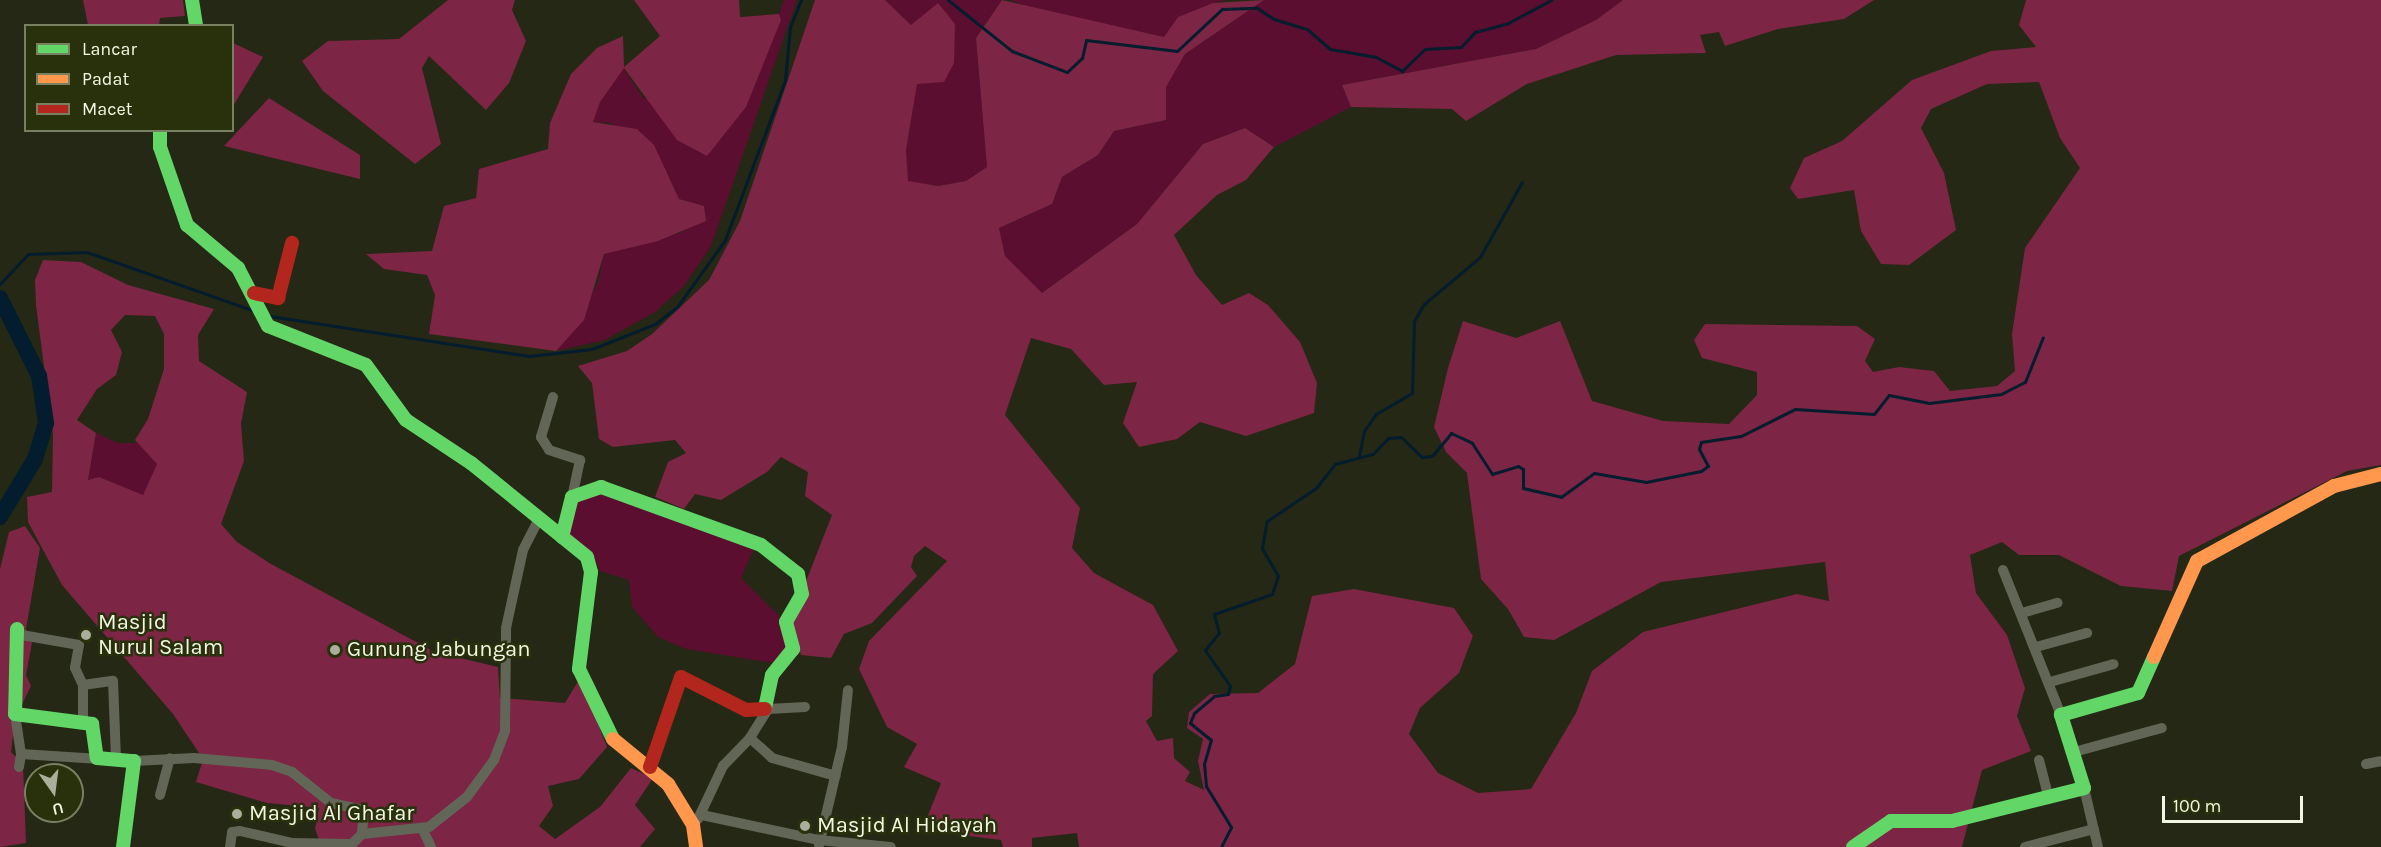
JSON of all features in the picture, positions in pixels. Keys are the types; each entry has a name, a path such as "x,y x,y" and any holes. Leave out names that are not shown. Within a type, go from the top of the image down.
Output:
{"street":[{"path":"192,0 196,24"},
{"path":"160,132 160,147 187,225 238,268 255,296 268,326 366,366 406,420 471,463 538,520 587,557 591,572 578,647 579,669 616,746 650,767 668,784 698,820 819,844 891,847"},
{"path":"255,296 278,298 292,243"},
{"path":"553,397 541,436 549,450 580,460 562,537"},
{"path":"2061,715 2138,693 2197,561 2212,548 2276,522 2334,486 2381,474"},
{"path":"572,497 601,487 761,545 795,571 803,590 786,622 793,649 772,675 768,709 750,738 723,766 698,820 696,847"},
{"path":"230,847 232,832 240,831 292,845 349,846 362,834 423,830 467,797 502,745 506,628 523,550 538,520"},
{"path":"2002,570 2050,682 2074,752 2098,847"},
{"path":"2022,613 2058,603"},
{"path":"20,767 21,754 15,714 17,631 79,645 75,668 83,685 83,723"},
{"path":"2036,647 2087,633"},
{"path":"2050,682 2114,664"},
{"path":"650,767 681,677 746,710 805,707"},
{"path":"83,685 114,683 116,759"},
{"path":"819,844 836,776 848,690"},
{"path":"15,714 95,725 100,759"},
{"path":"2074,752 2162,728"},
{"path":"750,738 772,758 836,776"},
{"path":"21,754 134,761 170,758 258,763 291,771 331,802 364,810 362,834"},
{"path":"160,795 170,758"},
{"path":"2039,760 2049,799"},
{"path":"123,847 134,761"},
{"path":"2366,764 2381,762"},
{"path":"1853,847 1891,821 1952,821 2049,799 2084,788"},
{"path":"2025,847 2059,843 2094,829"},
{"path":"423,830 431,847"}],"shaded area":[{"path":"83,0 183,0 185,16 160,18 159,24 88,24"},
{"path":"448,0 515,0 512,10 526,41 509,83 486,110 429,56 422,68 441,144 415,164 323,91 302,61 328,41 399,39"},
{"path":"634,0 739,0 740,17 779,14 781,20 746,107 707,156 677,140 624,68 600,102 593,122 637,129 654,145 679,199 704,206 706,221 658,241 604,254 584,320 556,351 429,334 435,295 427,275 384,269 366,254 432,251 444,206 476,198 479,169 548,149 550,123 571,74 597,48 623,36 624,67 660,36"},
{"path":"784,0 797,0 711,246 684,286 655,312 605,340 556,351 598,283 604,254 683,232 704,206 679,199 667,173 611,123 593,122 600,101 623,68 643,98 746,107"},
{"path":"815,0 885,0 911,25 938,3 955,24 954,63 944,82 917,84 906,150 908,181 938,186 966,181 987,167 976,38 1002,0 1164,37 1178,17 1213,3 1264,0 1185,54 1166,87 1166,120 1114,131 1098,155 1062,177 1052,204 999,228 1005,256 1042,293 1137,224 1203,144 1245,128 1274,147 1246,180 1217,195 1174,235 1196,275 1222,305 1249,293 1268,305 1300,342 1317,383 1314,413 1246,436 1200,422 1177,439 1139,447 1123,423 1137,382 1104,385 1071,349 1031,338 1005,415 1080,508 1072,548 1094,573 1153,605 1178,651 1153,674 1152,716 1146,721 1157,741 1173,738 1174,758 1190,772 1185,781 1204,790 1198,761 1203,739 1187,728 1189,712 1210,694 1258,693 1295,664 1312,596 1354,589 1454,608 1473,636 1459,673 1420,708 1409,734 1438,773 1478,793 1531,789 1576,713 1592,671 1643,632 1797,594 1829,601 1825,562 1661,582 1554,640 1524,637 1508,609 1481,579 1467,473 1446,452 1434,427 1448,368 1463,321 1516,338 1560,321 1592,401 1663,421 1729,424 1757,395 1757,372 1702,358 1694,340 1705,324 1857,326 1875,339 1865,361 1873,372 1899,367 1934,371 1950,391 1997,386 2015,371 2012,334 2025,248 2080,168 2060,138 2039,82 1987,84 1931,109 1921,128 1944,173 1956,230 1909,265 1881,264 1861,231 1854,190 1798,199 1790,188 1804,158 1842,141 1912,80 1991,51 2036,47 2019,25 2026,0 2381,0 2381,465 2347,471 2179,556 2172,591 2121,586 2059,555 2019,555 2002,542 1970,555 1976,593 2007,635 2025,688 2017,716 2031,751 1982,770 1962,847 1079,847 1077,833 1032,838 1032,847 1003,847 1001,840 922,830 941,783 904,767 917,744 887,727 859,669 869,641 947,561 925,546 914,556 911,567 917,576 872,623 844,634 831,658 801,655 790,622 832,515 805,496 808,472 781,457 767,472 721,500 695,494 684,509 655,497 668,462 686,453 675,440 613,447 599,439 592,383 578,366 627,351 652,334 709,280 740,221"},
{"path":"885,0 1002,0 976,38 987,167 966,181 938,186 907,182 906,150 917,83 911,25"},
{"path":"1010,0 1227,0 1213,3 1164,37 1042,12"},
{"path":"1264,0 1623,0 1596,20 1536,49 1342,85 1351,107 1274,147 1245,128 1203,144 1137,224 1042,293 1032,288 1005,256 999,228 1052,204 1062,177 1098,155 1114,131 1166,120 1165,87 1185,54"},
{"path":"1623,0 1874,0 1844,19 1778,29 1725,46 1719,32 1700,35 1706,53 1616,55 1527,84 1466,121 1452,109 1351,107 1342,85 1536,49 1596,20"},
{"path":"234,43 263,57 234,104"},
{"path":"269,98 360,155 360,179 224,146"},
{"path":"43,260 81,262 128,285 214,309 198,335 199,361 247,392 241,424 244,461 221,524 237,542 271,564 435,652 498,667 500,698 565,703 580,678 607,747 579,779 548,786 553,806 539,826 555,839 600,807 631,768 653,778 635,805 655,829 640,847 322,847 315,829 319,808 267,803 196,782 203,759 173,714 62,585 28,522 27,497 52,492 53,435 36,305 35,280","holes":["125,315 155,316 164,334 164,369 148,419 135,440 157,464 143,495 99,477 88,480 96,433 77,420 97,389 116,375 122,352 111,330"]},
{"path":"96,433 118,443 138,443 157,464 143,496 99,477 88,481"},
{"path":"598,490 755,546 741,578 783,620 790,649 774,663 686,649 658,637 632,607 629,580 600,571 593,555 566,535 577,497"},
{"path":"25,526 40,548 26,629 32,643 26,675 31,686 15,719 11,752 23,764 26,843 0,847 0,569 9,532"}],"waterway":[{"path":"270,316 529,356 592,349 655,324 677,307 725,240 785,80 790,27 801,0"},
{"path":"948,0 1012,51 1067,72 1082,58 1086,40 1177,51 1222,9 1257,8 1274,19 1307,29 1330,49 1376,57 1402,71 1425,49 1461,47 1475,32 1508,23 1551,0"},
{"path":"1359,456 1364,431 1376,414 1412,393 1414,321 1424,304 1480,257 1522,182"},
{"path":"0,284 28,254 87,252 252,310"},
{"path":"0,298 39,376 46,423 35,459 0,517"},
{"path":"1221,847 1231,827 1206,786 1204,764 1211,740 1190,723 1194,713 1214,696 1228,694 1230,686 1205,650 1219,633 1214,614 1272,594 1278,576 1262,548 1267,521 1316,488 1335,464 1373,454 1388,438 1401,437 1422,457 1432,456 1451,433 1472,443 1492,474 1518,466 1523,469 1523,488 1561,497 1594,473 1646,482 1701,471 1708,466 1699,449 1701,442 1741,436 1795,409 1874,414 1889,395 1929,403 2001,394 2025,382 2043,337"}],"traffic: fast":[{"path":"192,0 196,24"},
{"path":"160,132 160,147 187,225 238,268 268,326 366,365 406,420 471,463 587,557 591,572 579,669 613,739"},
{"path":"562,537 572,497 601,487 761,545 798,574 802,594 786,622 793,649 772,675 765,709"},
{"path":"17,629 15,714 92,724 97,758 134,761 123,847"},
{"path":"1853,847 1891,821 1952,821 2084,788 2061,715 2138,693 2154,657"}],"traffic: slow":[{"path":"2154,657 2197,561 2334,486 2381,474"},
{"path":"613,739 668,784 693,825 696,847"}],"traffic: jam":[{"path":"254,293 278,298 292,243"},
{"path":"650,767 681,677 746,710 765,709"}],"place":[{"name":"Masjid Nurul Salam","path":"86,635"},
{"name":"Gunung Jabungan","path":"335,650"},
{"name":"Masjid Al Ghafar","path":"237,814"},
{"name":"Masjid Al Hidayah","path":"805,826"}]}
